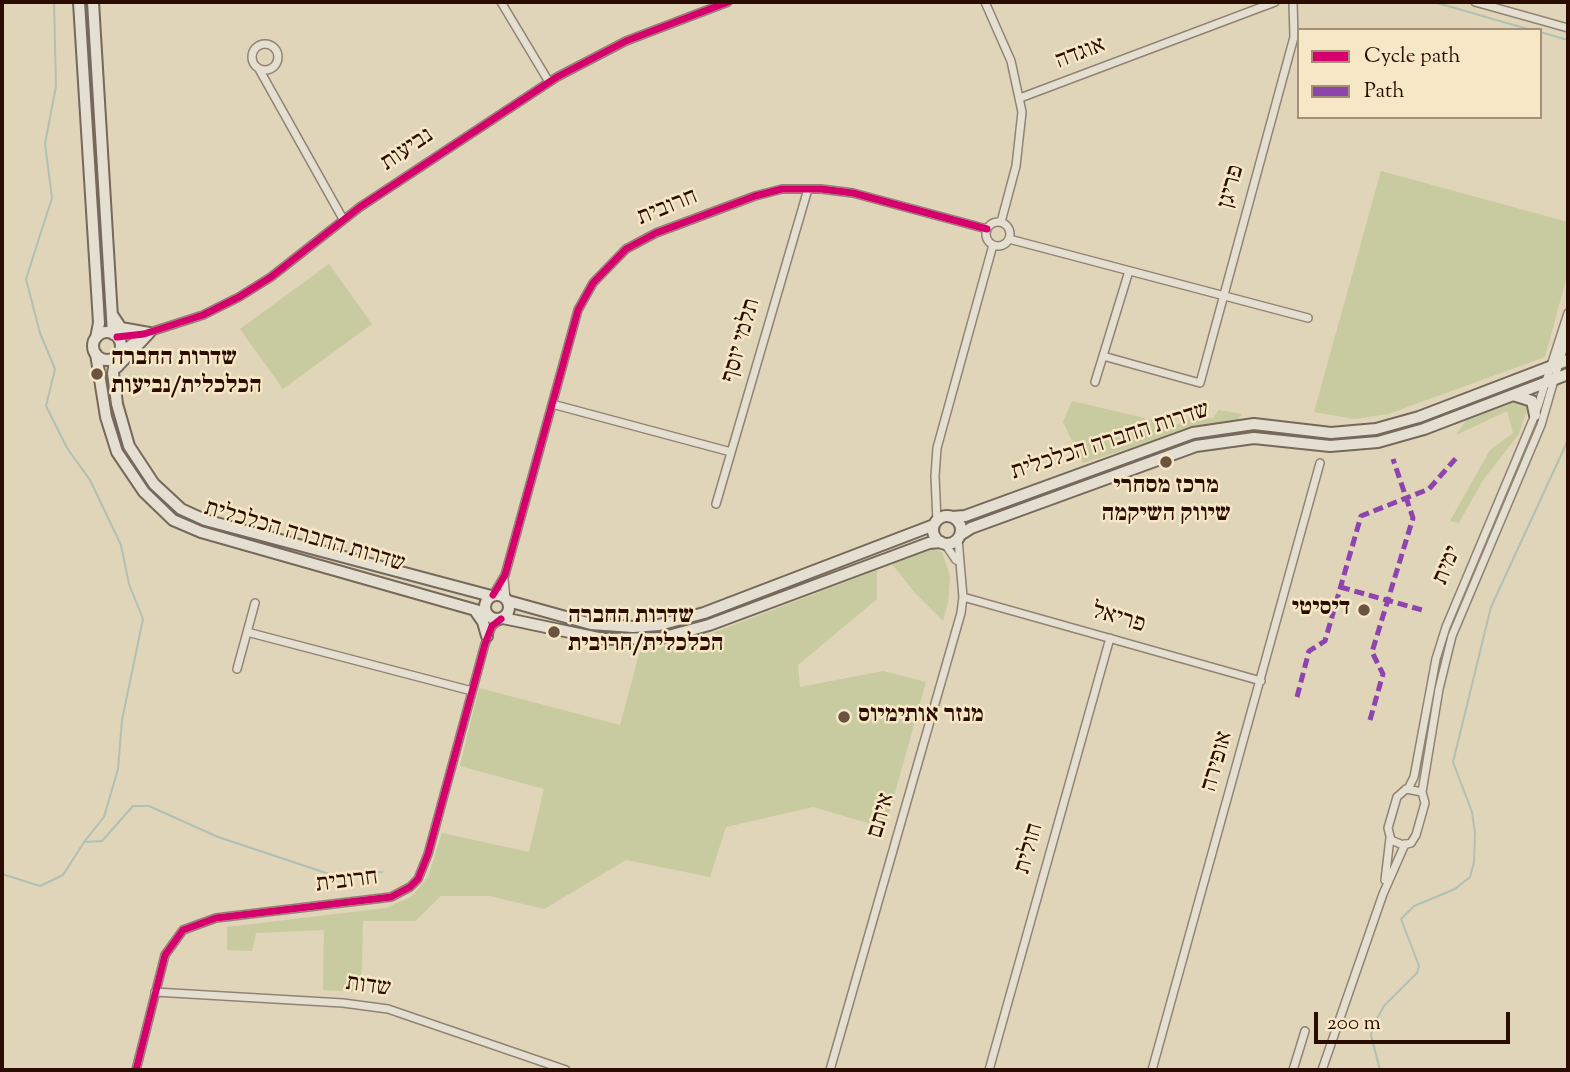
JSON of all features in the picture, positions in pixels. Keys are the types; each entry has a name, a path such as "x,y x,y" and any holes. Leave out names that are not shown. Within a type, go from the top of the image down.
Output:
{"main road":[{"path":"79,2 99,323 93,346 96,354 108,360 118,354 121,344 115,335 110,309 93,2"},
{"path":"110,309 121,328 146,334"},
{"path":"96,338 104,333 115,335"},
{"path":"114,380 122,359 146,334"},
{"name":"שדרות החברה הכלכלית","path":"96,354 106,417 117,452 144,492 173,520 201,533 464,605 487,614"},
{"name":"שדרות החברה הכלכלית","path":"118,354 114,380 121,425 133,453 154,484 188,513 492,596"},
{"name":"שדרות החברה הכלכלית","path":"507,600 591,624 633,627 659,625 718,608 943,520 965,516 1193,433 1254,424 1331,433 1376,429 1419,417 1560,363"},
{"name":"שדרות החברה הכלכלית","path":"943,543 959,537 971,528 1196,446 1254,438 1330,446 1378,442 1424,429 1568,374"},
{"path":"1513,395 1532,401 1535,415"},
{"path":"943,543 935,537 943,520 959,522 959,537"},
{"path":"502,618 508,612 507,600 492,596 485,606 487,614 502,618 603,639 661,638 709,625 929,543 943,543"},
{"path":"464,605 481,617 486,640"}],"street":[{"path":"501,2 549,82"},
{"name":"נביעות","path":"115,335 146,334 203,315 239,297 271,277 342,219 549,82 626,41 728,2"},
{"path":"985,2 1006,49 1020,98 1021,136 1001,222"},
{"name":"אוגדה","path":"1020,98 1275,2"},
{"name":"פריגן","path":"1103,356 1200,383 1294,37 1293,2"},
{"path":"1475,2 1568,29"},
{"path":"272,95 271,78 278,58 275,49 268,44 260,45 251,54 253,63 259,69 272,95 342,219"},
{"path":"259,69 267,70 275,66"},
{"name":"חרובית","path":"492,596 505,575 578,310 593,283 613,260 656,233 755,196 782,189 853,193 987,229"},
{"name":"תלמי יוסף","path":"716,504 808,189"},
{"path":"1001,222 1009,229 1009,239 1001,246 993,245 986,237 987,229 993,223 1001,222"},
{"path":"1009,239 1308,318"},
{"path":"943,520 935,476 937,448 993,245"},
{"path":"1095,382 1129,271"},
{"path":"1560,363 1568,313"},
{"path":"1551,381 1560,363 1568,331"},
{"name":"נביעות","path":"118,354 146,334"},
{"name":"ימית","path":"1390,838 1388,828 1397,797 1408,789 1414,777 1436,659 1446,627 1551,381"},
{"name":"ימית","path":"1405,845 1411,843 1418,830 1425,803 1422,792 1439,689 1452,636 1472,583 1531,451 1551,381"},
{"path":"552,404 731,453"},
{"name":"אופירה","path":"1152,1070 1320,463"},
{"name":"איתם","path":"830,1070 963,597 959,537"},
{"name":"איתם","path":"943,543 953,551 960,570"},
{"name":"חרובית","path":"505,575 507,600"},
{"name":"פריאל","path":"963,597 1261,681"},
{"path":"237,669 256,603"},
{"name":"חרובית","path":"486,640 487,614"},
{"name":"חרובית","path":"136,1070 155,992 170,945 193,925 216,918 378,900 391,897 410,887 422,870 428,854 486,640 492,626 502,618"},
{"path":"247,632 472,691"},
{"name":"חולית","path":"989,1070 1110,638"},
{"path":"1408,789 1422,792"},
{"path":"1322,1070 1383,894 1405,845 1390,838 1383,894"},
{"name":"שדות","path":"155,992 343,1003 388,1009 565,1070"},
{"path":"1293,1070 1305,1031"}],"green space":[{"path":"1381,171 1568,222 1568,272 1545,357 1388,414 1354,419 1314,412"},
{"path":"329,264 372,324 283,389 240,329"},
{"path":"1072,401 1174,425 1187,422 1191,414 1212,419 1219,410 1242,414 1238,419 1200,426 1083,463 1063,422"},
{"path":"1512,402 1525,405 1527,410 1519,434 1483,480 1459,523 1450,521 1490,450 1513,433 1507,411 1456,435 1468,417"},
{"path":"933,549 942,552 950,576 948,603 943,621 891,563"},
{"path":"877,570 877,599 798,665 800,687 883,671 926,682 885,828 813,807 726,827 710,877 626,860 544,909 490,896 441,896 415,921 363,921 361,992 323,990 324,930 256,933 252,951 227,950 227,927 386,908 411,897 428,877 442,833 529,852 544,789 460,766 479,688 620,725 640,651 692,641"}],"waterway":[{"path":"54,2 56,86 45,144 52,198 26,279 40,333 55,369 46,406 67,448 90,480 121,545 129,584 143,619 122,720 118,769 104,817 84,842"},
{"path":"1434,2 1524,28"},
{"path":"1542,33 1568,40"},
{"path":"1380,1070 1371,1035 1374,1024 1384,1006 1417,973 1419,966 1401,919 1414,906 1455,889 1470,877 1474,862 1475,833 1472,812 1453,762 1491,607 1568,440"},
{"path":"2,874 40,886 63,875 84,842 102,841 133,806 149,806 218,837 338,877 382,872"}],"marked path":[{"path":"1297,697 1309,651 1325,641 1361,516 1429,489 1458,456"},
{"path":"1370,720 1383,674 1372,652 1413,518 1393,459"},
{"path":"1340,587 1422,610"}],"cycle path":[{"path":"117,337 144,334 203,315 239,297 271,277 360,207 557,77 626,41 728,2"},
{"path":"493,595 505,575 578,310 593,283 626,249 656,233 755,196 782,189 821,189 853,193 987,229"},
{"path":"136,1070 165,955 183,930 216,918 391,897 410,887 418,879 428,854 485,644 492,626 501,619"}],"place":[{"name":"שדרות החברה הכלכלית/נביעות","path":"97,374"},
{"name":"מרכז מסחרי שיווק השיקמה","path":"1166,462"},
{"name":"דיסיטי","path":"1364,610"},
{"name":"שדרות החברה הכלכלית/חרובית","path":"554,632"},
{"name":"מנזר אותימיוס","path":"844,717"}]}
